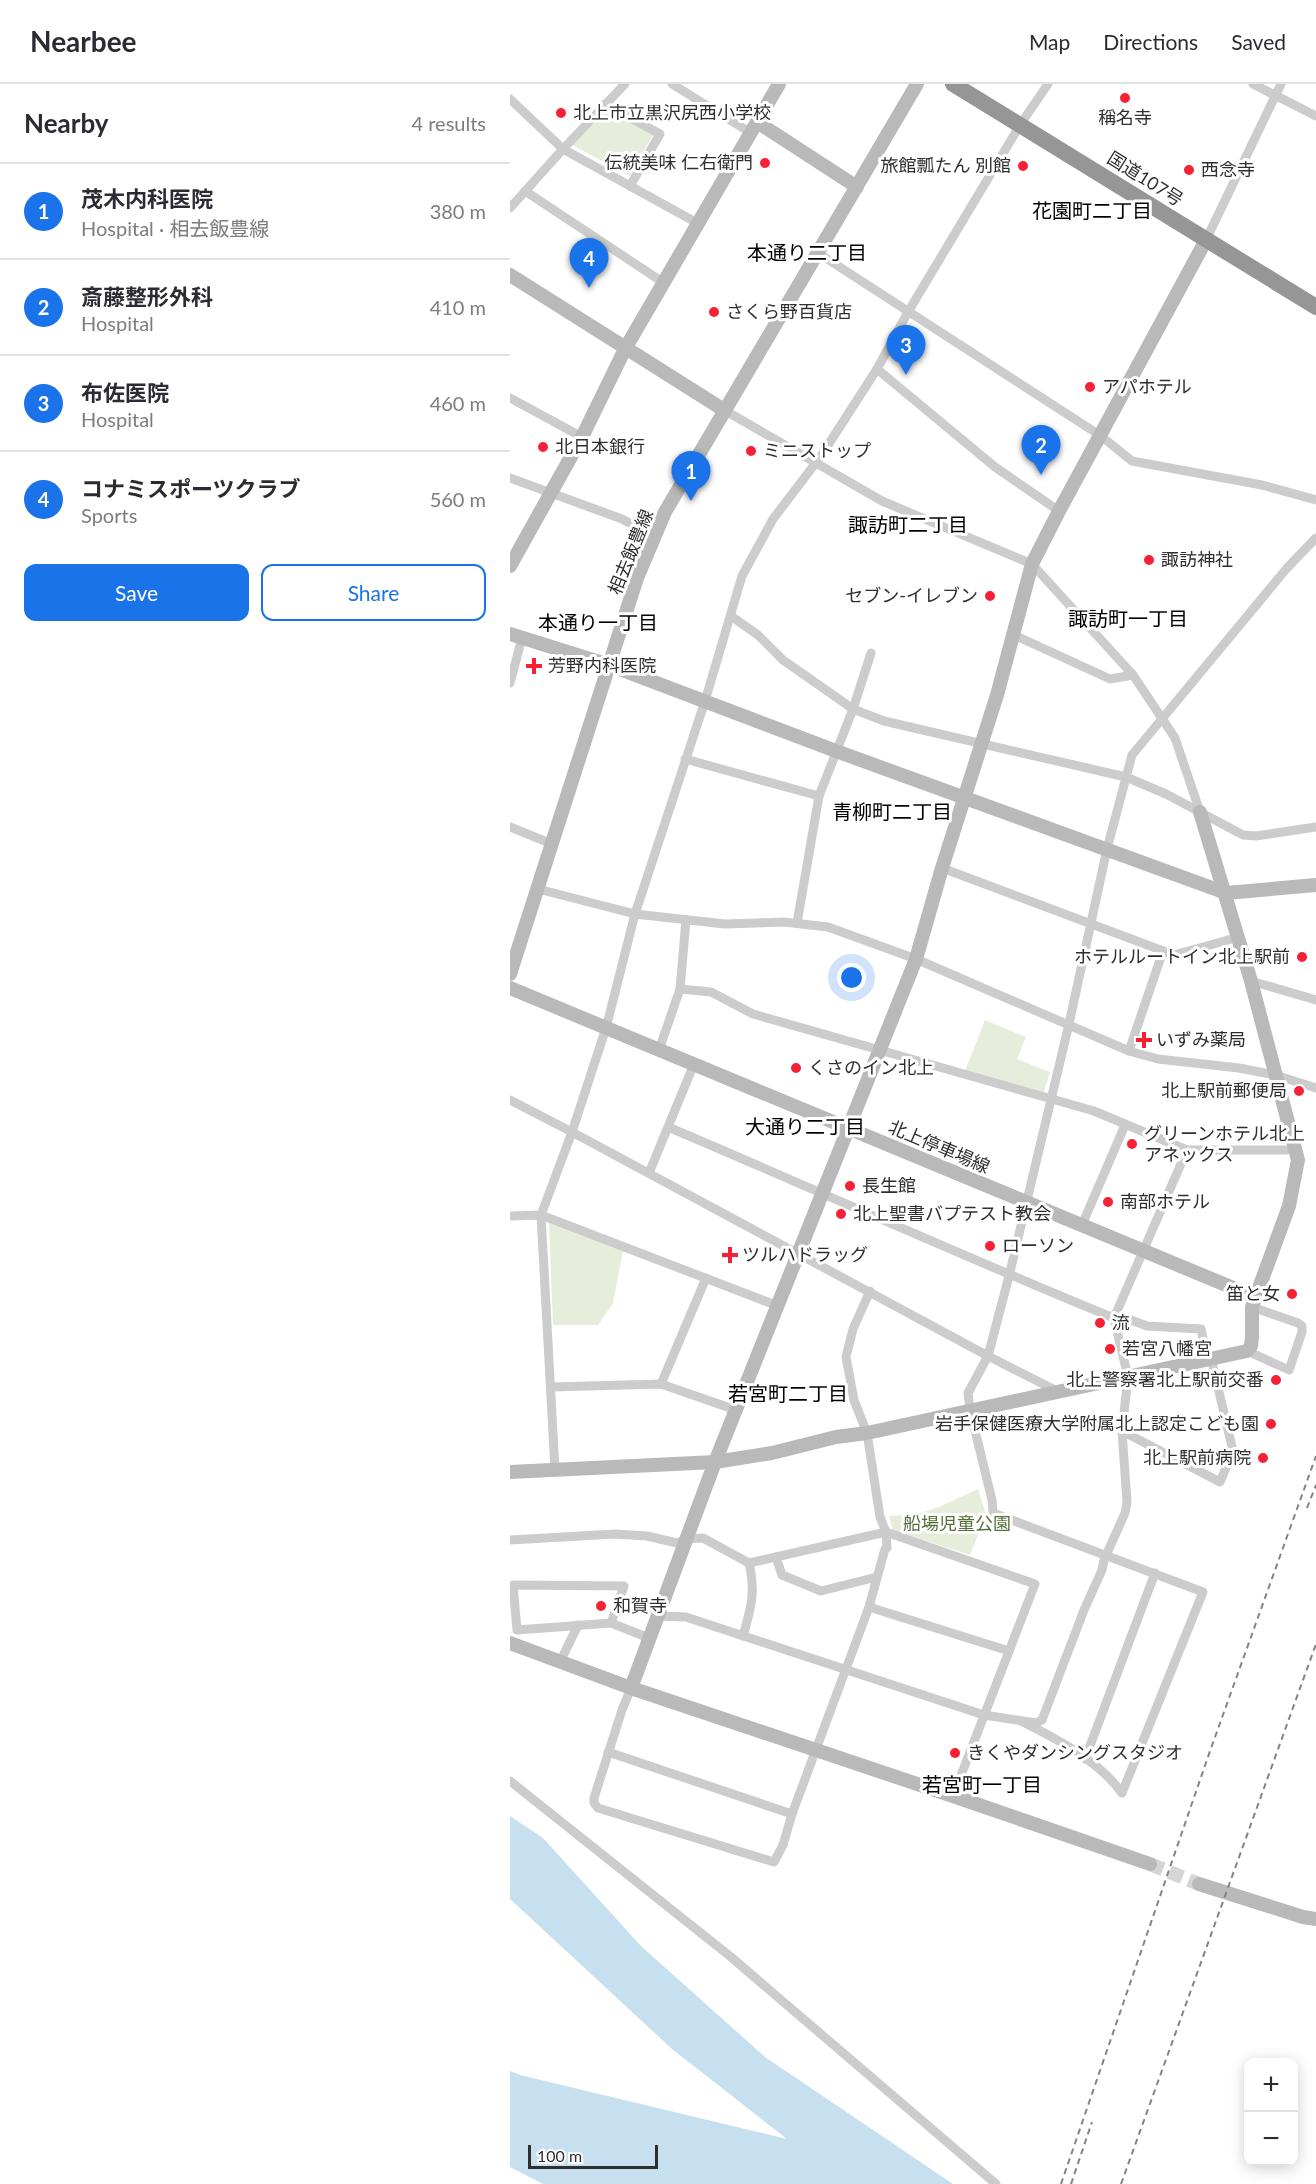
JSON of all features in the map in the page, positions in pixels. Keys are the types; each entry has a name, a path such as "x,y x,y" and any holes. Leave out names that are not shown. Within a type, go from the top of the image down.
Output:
{"highway":[{"name":"国道107号","path":"952,84 1316,307"}],"street":[{"path":"510,208 625,84"},
{"path":"672,84 857,187"},
{"path":"510,566 582,437 625,349 779,84"},
{"name":"相去飯豊線","path":"510,974 637,578 665,513 917,84"},
{"path":"555,1470 542,1215 606,1028 635,914 705,701 742,576 773,519 821,456 877,369 908,312 1020,125 1048,84"},
{"path":"1252,84 1316,116"},
{"path":"870,1291 853,1329 846,1357 854,1400 867,1433 887,1548 869,1607 792,1814 783,1845 774,1862 598,1808 594,1803 594,1798 608,1752 657,1616 715,1462 916,959 942,868 982,745 1032,564 1206,240 1281,84"},
{"path":"510,99 563,149 699,224"},
{"path":"605,104 660,134 630,186"},
{"path":"525,191 664,283"},
{"path":"818,253 1101,436 1132,461 1262,485 1316,500"},
{"path":"510,275 724,410 882,501 1032,564 1132,675 1175,738 1239,937 1298,1160 1289,1206 1254,1302 1251,1346 1246,1351 867,1433 836,1437 772,1453 715,1462 510,1472"},
{"path":"877,369 995,467 1059,511"},
{"path":"510,398 582,437"},
{"path":"510,478 622,519 655,537"},
{"path":"1021,1721 1055,1738 1110,1776 1122,1793 1203,1592 993,1513 968,1393 988,1356 1009,1276 1069,1024 1107,849 1132,755 1287,568 1316,538"},
{"path":"731,616 758,635 783,660 853,709 884,721 1126,777 1166,794 1243,835 1256,836 1316,827"},
{"path":"1012,634 1110,679 1132,675"},
{"path":"510,683 516,636 609,665 836,751 1226,893 1314,885"},
{"path":"798,923 819,796 853,709 871,653"},
{"path":"685,759 819,796"},
{"path":"510,827 552,844"},
{"path":"942,868 1174,955 1239,937"},
{"path":"538,889 635,914 725,924 784,922 828,927 916,959 1129,1051 1158,1059 1239,1068 1275,1075 1316,1088"},
{"path":"659,1050 680,989 686,920"},
{"path":"1129,1051 1162,951"},
{"path":"1251,981 1316,1000"},
{"name":"北上停車場線","path":"510,988 1082,1225 1254,1302"},
{"path":"680,989 711,992 753,1014 1094,1112 1187,1150 1287,1150 1295,1148"},
{"path":"649,1173 694,1064"},
{"path":"510,1100 1059,1392"},
{"path":"1082,1225 1125,1125"},
{"path":"668,1127 822,1192 1009,1276 1147,1326 1201,1329 1233,1451 1220,1482 1122,1431"},
{"path":"657,1616 686,1617 984,1715 1036,1723 1042,1720 1106,1555 1125,1513 1127,1502 1122,1431 1128,1377 1115,1316 1187,1150"},
{"path":"510,1215 542,1215 777,1306"},
{"path":"661,1384 706,1278"},
{"path":"1246,1351 1289,1370 1302,1332 1302,1326 1298,1323 1254,1302"},
{"path":"551,1388 661,1384 736,1410"},
{"path":"510,1540 615,1534 647,1536 676,1544 686,1539 703,1538 749,1563 886,1532 1035,1584 953,1796"},
{"path":"776,1557 782,1575 821,1591 877,1577"},
{"path":"743,1636 753,1604 754,1585 749,1563"},
{"path":"1085,1759 1155,1573"},
{"path":"611,1623 624,1586 513,1585 517,1630 611,1623 649,1638"},
{"path":"869,1607 1009,1652"},
{"path":"560,1662 578,1625"},
{"path":"510,1643 631,1688 1150,1864"},
{"path":"608,1752 792,1814"},
{"path":"510,1781 723,1950 996,2184"},
{"path":"1199,1884 1303,1917 1316,1919"}],"green space":[{"path":"607,109 653,135 630,176 572,145"},
{"path":"985,1020 1026,1037 1017,1059 1050,1072 1043,1095 965,1071"},
{"path":"549,1223 623,1251 613,1303 598,1325 553,1325"},
{"name":"船場児童公園","path":"978,1489 986,1515 970,1555 893,1530 889,1516 917,1514 939,1507"}],"water":[{"path":"510,1816 543,1838 641,1946 765,2057 953,2184 543,2184 510,2167 510,2071 787,2139 672,2049 510,1899"}],"tunnel":[{"path":"1150,1864 1199,1884"}],"railway":[{"path":"1061,2184 1210,1751 1316,1456"},
{"path":"1307,1508 1316,1485"},
{"path":"1121,2184 1316,1644"},
{"path":"1071,2184 1092,2122"}],"place":[{"name":"稱名寺","path":"1125,98"},
{"name":"北上市立黒沢尻西小学校","path":"561,113"},
{"name":"伝統美味 仁右衛門","path":"765,163"},
{"name":"旅館瓢たん 別館","path":"1023,166"},
{"name":"西念寺","path":"1189,170"},
{"name":"コナミスポーツクラブ","path":"589,288"},
{"name":"さくら野百貨店","path":"714,312"},
{"name":"布佐医院","path":"906,375"},
{"name":"アパホテル","path":"1090,387"},
{"name":"北日本銀行","path":"543,447"},
{"name":"ミニストップ","path":"751,451"},
{"name":"斎藤整形外科","path":"1041,475"},
{"name":"茂木内科医院","path":"691,501"},
{"name":"諏訪神社","path":"1149,560"},
{"name":"セブン-イレブン","path":"990,596"},
{"name":"芳野内科医院","path":"534,666"},
{"name":"ホテルルートイン北上駅前","path":"1302,957"},
{"name":"いずみ薬局","path":"1144,1040"},
{"name":"くさのイン北上","path":"796,1068"},
{"name":"北上駅前郵便局","path":"1299,1091"},
{"name":"グリーンホテル北上 アネックス","path":"1132,1144"},
{"name":"長生館","path":"850,1186"},
{"name":"南部ホテル","path":"1108,1202"},
{"name":"北上聖書バプテスト教会","path":"841,1214"},
{"name":"ローソン","path":"990,1246"},
{"name":"ツルハドラッグ","path":"730,1255"},
{"name":"笛と女","path":"1292,1294"},
{"name":"流","path":"1100,1323"},
{"name":"若宮八幡宮","path":"1110,1349"},
{"name":"北上警察署北上駅前交番","path":"1276,1380"},
{"name":"岩手保健医療大学附属北上認定こども園","path":"1271,1424"},
{"name":"北上駅前病院","path":"1263,1458"},
{"name":"和賀寺","path":"601,1606"},
{"name":"きくやダンシングスタジオ","path":"955,1753"}],"district":[{"name":"花園町二丁目","path":"1092,211"},
{"name":"本通り二丁目","path":"807,253"},
{"name":"諏訪町二丁目","path":"908,525"},
{"name":"諏訪町一丁目","path":"1128,619"},
{"name":"本通り一丁目","path":"598,623"},
{"name":"青柳町二丁目","path":"892,812"},
{"name":"大通り二丁目","path":"805,1127"},
{"name":"若宮町二丁目","path":"788,1394"},
{"name":"若宮町一丁目","path":"982,1785"}]}
